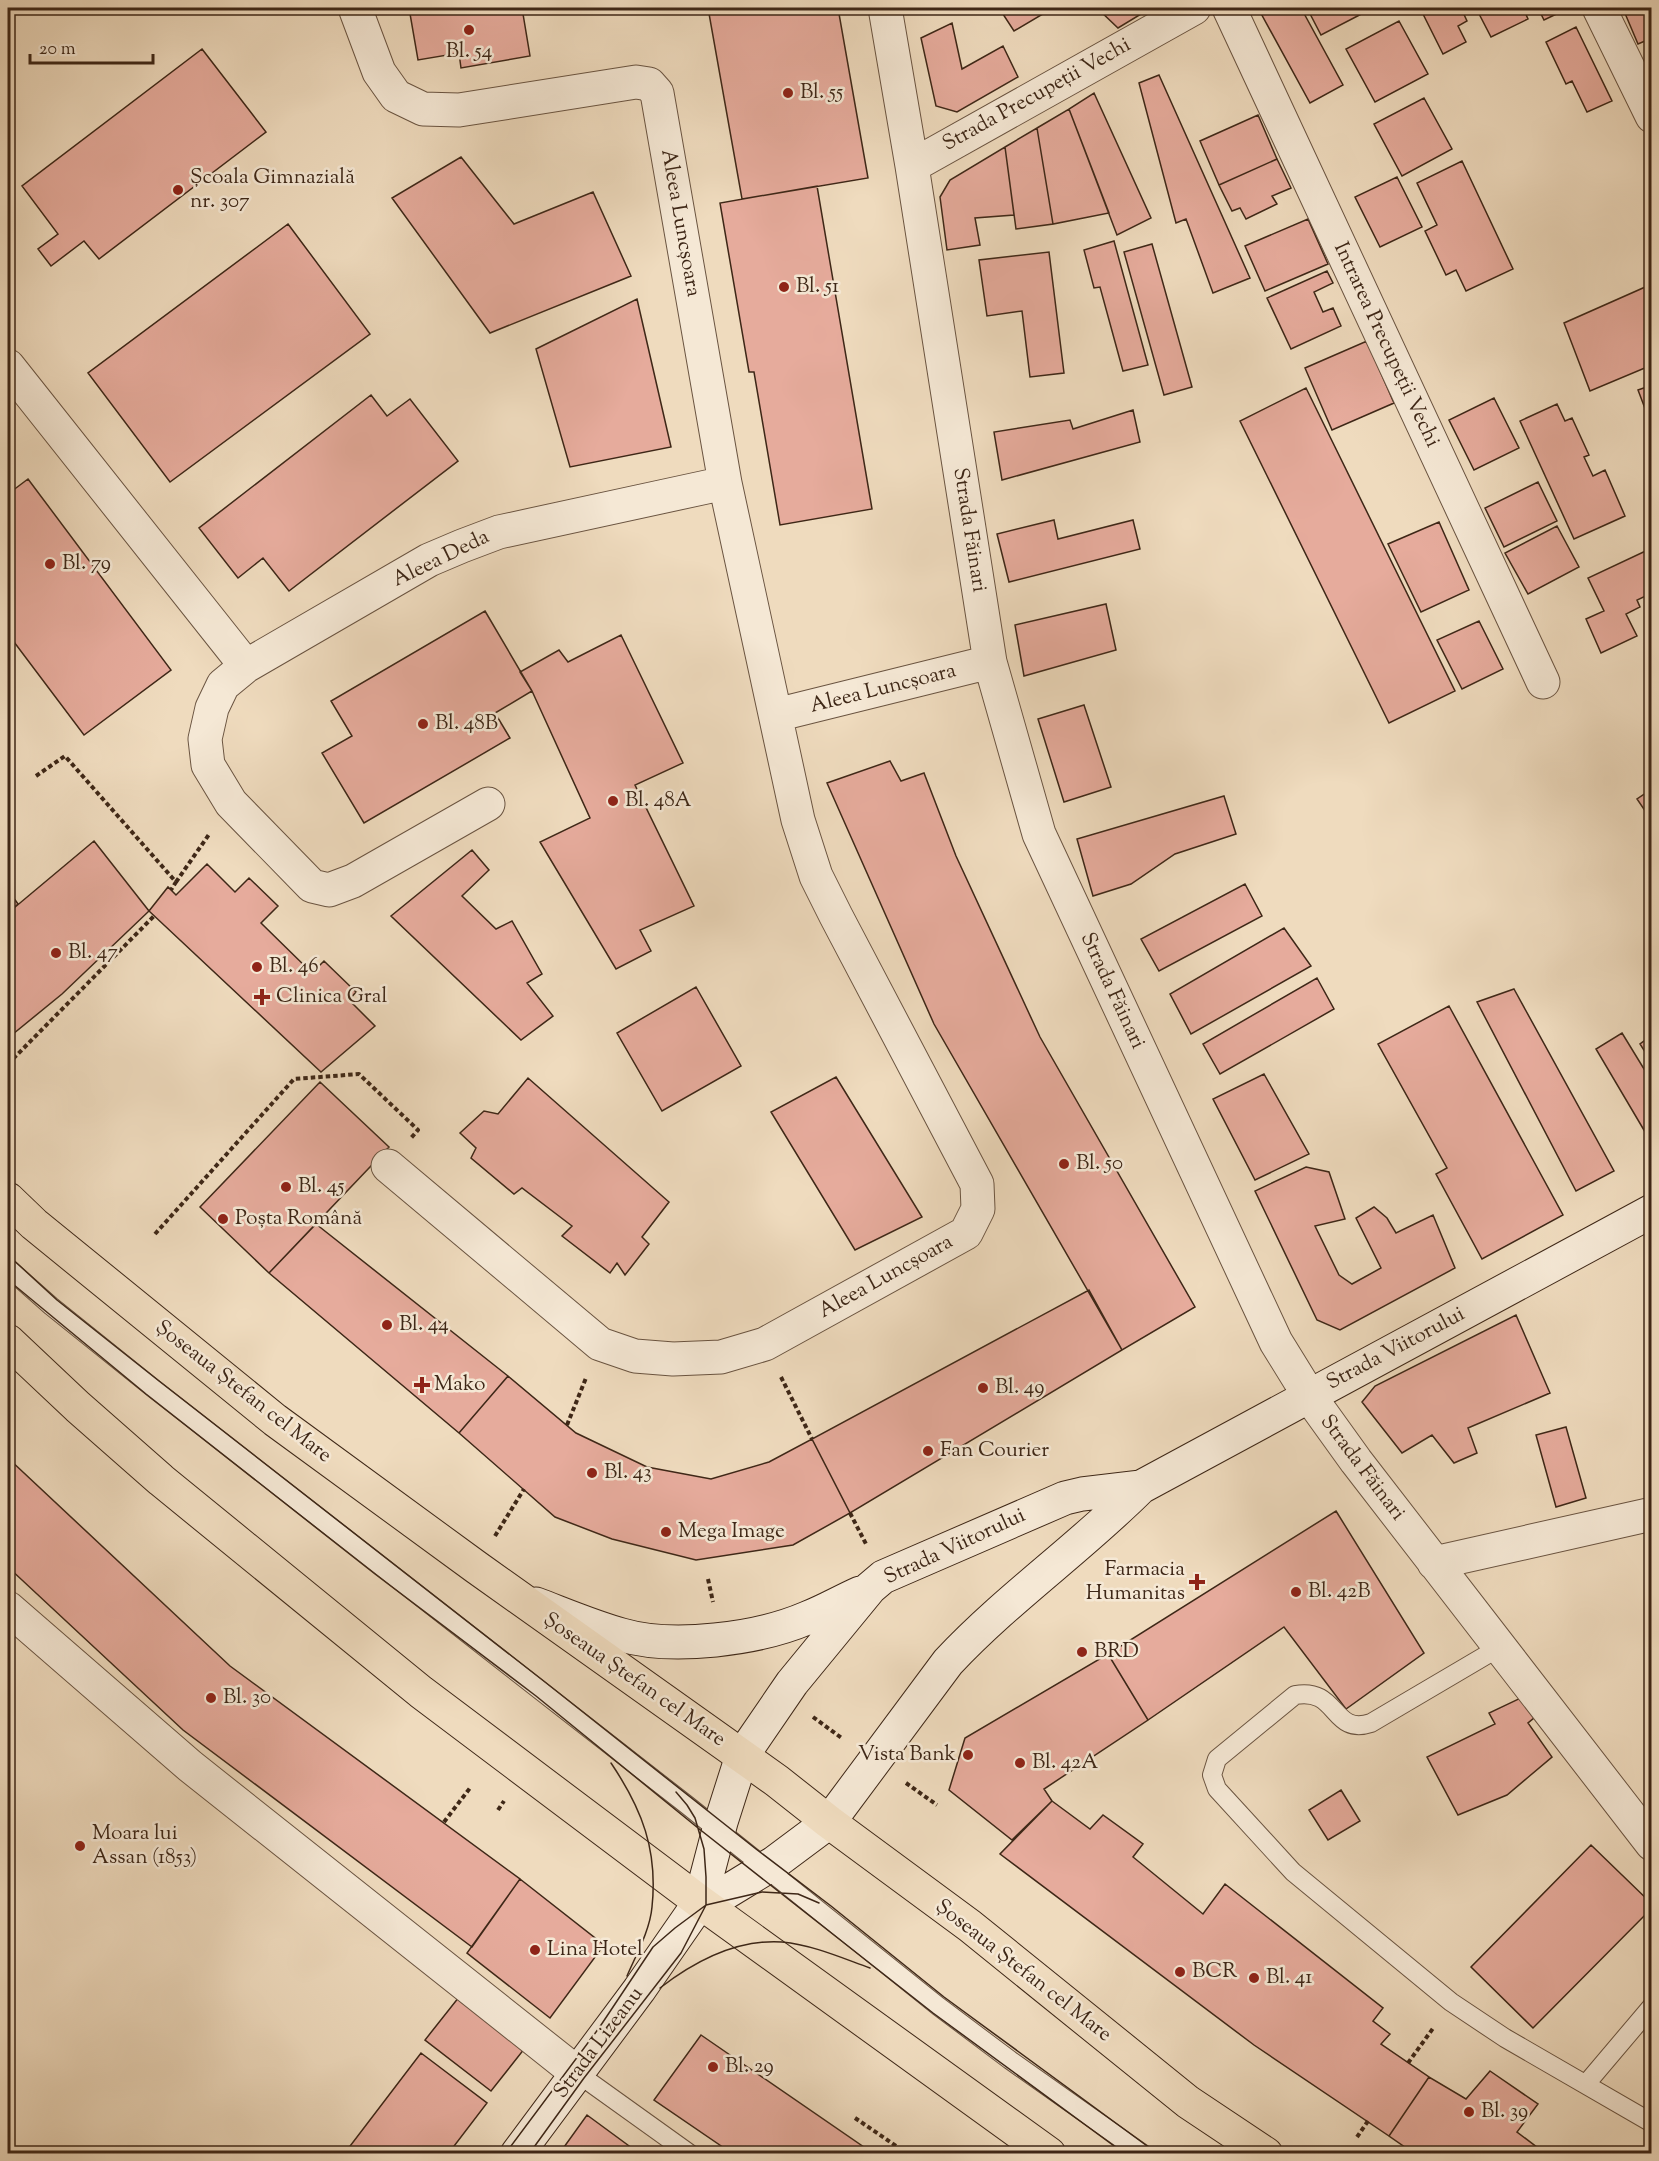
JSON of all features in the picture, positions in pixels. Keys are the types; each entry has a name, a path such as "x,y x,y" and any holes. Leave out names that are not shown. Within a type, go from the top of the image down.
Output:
{"main road":[{"name":"Șoseaua Ștefan cel Mare","path":"8,1199 52,1239 275,1420 476,1567 742,1756 970,1926 1188,2102 1266,2154"},
{"path":"8,1341 78,1407 247,1552 421,1692 700,1902 1049,2154"}],"street":[{"name":"Aleea Luncșoara","path":"355,8 379,72 396,96 423,109 459,110 636,82 649,84 657,93 724,483 798,820 816,876 977,1184 978,1209 966,1233 765,1344 721,1357 673,1359 635,1356 600,1344 388,1166"},
{"name":"Strada Făinari","path":"885,8 990,663 1039,834 1276,1342 1310,1396 1434,1563 1652,1844"},
{"name":"Strada Precupeții Vechi","path":"912,166 1194,8"},
{"name":"Intrarea Precupeții Vechi","path":"1229,8 1543,682"},
{"path":"1599,8 1652,116"},
{"path":"8,366 246,666"},
{"name":"Aleea Deda","path":"488,804 353,881 329,890 312,886 231,803 208,765 205,739 212,708 223,685 246,666 429,560 499,532 724,483"},
{"name":"Aleea Luncșoara","path":"776,715 990,663"},
{"name":"Strada Viitorului","path":"700,1902 725,1893 829,1822 948,1662 968,1640 995,1614 1085,1540 1141,1487 1652,1211"},
{"name":"Strada Viitorului","path":"720,1831 742,1756 792,1683 870,1588 883,1577 1049,1504 1082,1494 1141,1487"},
{"path":"1434,1563 1652,1514"},
{"path":"521,1599 624,1636 673,1642 720,1640 776,1628 805,1619 870,1588"},
{"path":"8,1608 190,1766 577,2073"},
{"name":"Strada Lizeanu","path":"517,2154 639,1990 700,1902 720,1831"}],"lane":[{"path":"8,1268 51,1306 153,1388 766,1867 938,2006 1143,2154"},
{"path":"1500,1647 1371,1723 1360,1726 1347,1723 1321,1697 1306,1693 1295,1695 1217,1759 1212,1775 1217,1789 1293,1872 1451,2002 1505,2038 1652,2123"},
{"path":"1586,2084 1652,2007"},
{"path":"577,2073 690,2154"}],"path":[{"path":"36,776 65,756 176,882"},
{"path":"171,890 231,803"},
{"path":"8,1064 154,916"},
{"path":"155,1234 294,1079 358,1074 418,1130 388,1166"},
{"path":"567,1425 600,1344"},
{"path":"765,1344 812,1439"},
{"path":"476,1567 524,1490"},
{"path":"444,1822 470,1788"},
{"path":"1408,2063 1451,2002"},
{"path":"855,2118 908,2154"},
{"path":"1357,2137 1368,2121"}],"building":[{"name":"Bl. 54","path":"409,8 522,8 530,56 461,68 459,53 418,60"},
{"name":"Bl. 55","path":"708,8 838,8 868,178 742,199"},
{"path":"999,8 1053,8 1014,31"},
{"path":"1097,8 1151,8 1118,28"},
{"path":"1258,8 1301,8 1343,85 1310,103"},
{"path":"1307,8 1373,8 1321,35"},
{"path":"1420,8 1461,8 1467,21 1458,26 1466,42 1443,54"},
{"path":"1476,8 1523,8 1528,19 1491,37"},
{"path":"1538,8 1569,8 1544,20"},
{"path":"1632,8 1652,8 1652,38 1638,44 1624,11"},
{"path":"1399,21 1428,74 1375,102 1346,49"},
{"path":"952,23 962,69 1003,46 1018,77 957,112 936,106 921,38"},
{"path":"1576,27 1612,101 1587,112 1572,81 1566,84 1546,42"},
{"name":"Școala Gimnazială nr. 307","path":"202,49 266,132 99,259 84,241 51,266 38,249 58,234 22,186"},
{"path":"1159,75 1250,278 1213,293 1186,219 1176,223 1139,83"},
{"path":"1094,93 1151,218 1117,235 1069,109"},
{"path":"1424,98 1452,149 1402,176 1374,124"},
{"path":"1069,109 1109,213 1053,224 1037,128"},
{"path":"1258,115 1277,159 1219,185 1200,141"},
{"path":"1037,128 1053,224 1016,229 1005,147"},
{"path":"1005,147 1014,215 975,218 980,245 947,250 940,197 950,180"},
{"path":"461,157 514,224 593,192 631,276 490,333 392,198"},
{"path":"1277,159 1291,188 1272,196 1277,204 1246,219 1240,208 1232,211 1219,185"},
{"path":"1462,161 1513,269 1466,291 1456,270 1446,275 1425,231 1437,225 1417,183"},
{"path":"1397,177 1422,227 1380,247 1355,197"},
{"name":"Bl. 51","path":"817,186 872,509 780,525 754,372 749,372 720,203"},
{"path":"1308,219 1328,264 1265,291 1245,246"},
{"path":"288,224 370,334 170,482 88,373"},
{"path":"1114,241 1148,365 1123,371 1100,287 1094,288 1084,250"},
{"path":"1152,244 1192,387 1164,395 1124,252"},
{"path":"1049,252 1064,373 1030,377 1022,311 987,316 979,260"},
{"path":"1327,271 1333,283 1314,292 1323,312 1333,308 1341,326 1291,349 1267,298"},
{"path":"1652,284 1652,365 1590,391 1564,323"},
{"path":"637,299 671,447 570,467 536,349"},
{"path":"1367,341 1394,403 1332,430 1305,368"},
{"path":"1652,385 1652,427 1638,390"},
{"path":"1306,388 1455,691 1389,723 1240,421"},
{"path":"371,395 387,416 410,399 458,461 289,591 263,558 238,578 199,528"},
{"path":"1494,398 1519,448 1474,470 1449,420"},
{"path":"1557,404 1565,421 1572,418 1589,455 1584,457 1593,476 1605,470 1625,516 1574,539 1520,421"},
{"path":"1133,410 1140,442 1002,480 994,432 1070,420 1073,429"},
{"name":"Bl. 79","path":"28,479 171,670 84,735 8,634 8,494"},
{"path":"1538,482 1557,521 1504,547 1485,508"},
{"path":"1054,520 1058,539 1133,520 1140,549 1009,582 997,534"},
{"path":"1439,522 1469,590 1421,612 1388,544"},
{"path":"1557,526 1579,567 1528,594 1505,553"},
{"path":"1652,548 1652,593 1637,600 1640,607 1626,614 1637,636 1601,653 1586,619 1604,611 1588,578"},
{"path":"1106,604 1116,650 1024,676 1015,625"},
{"name":"Bl. 48B","path":"485,611 532,691 495,713 510,738 364,823 322,753 352,736 331,701"},
{"path":"1479,621 1503,669 1462,689 1437,640"},
{"name":"Bl. 48A","path":"621,635 683,763 635,785 694,906 640,930 651,951 616,969 540,842 590,818 532,691 520,672 559,650 568,662"},
{"path":"1084,705 1111,787 1064,802 1038,719"},
{"name":"Bl. 50","path":"890,761 901,781 924,773 956,856 1040,1037 1195,1307 1122,1350 934,1024 827,783"},
{"path":"1652,789 1652,821 1637,799"},
{"path":"1224,796 1236,834 1175,854 1131,884 1093,896 1077,839"},
{"name":"Bl. 47","path":"94,841 149,911 62,994 13,1034 8,1028 8,913"},
{"path":"472,850 489,870 462,896 496,929 512,921 542,974 527,983 553,1016 521,1040 391,916"},
{"name":"Bl. 46","path":"207,864 235,892 249,878 278,906 261,923 312,973 324,961 356,992 349,1000 375,1026 321,1072 149,911 168,887 176,895"},
{"path":"1245,884 1262,916 1159,971 1141,939"},
{"path":"8,890 18,904 8,913"},
{"path":"1284,928 1311,966 1191,1034 1170,994"},
{"path":"1317,978 1334,1009 1220,1074 1203,1044"},
{"path":"696,987 741,1066 662,1111 617,1033"},
{"path":"1514,989 1614,1171 1576,1191 1477,1002"},
{"path":"1449,1006 1563,1215 1482,1259 1436,1174 1447,1168 1378,1044"},
{"path":"1622,1033 1652,1082 1651,1142 1596,1049"},
{"path":"1652,1035 1652,1063 1640,1044"},
{"path":"1264,1074 1309,1154 1255,1180 1213,1099"},
{"path":"836,1077 922,1217 855,1250 771,1112"},
{"path":"528,1078 669,1202 642,1237 649,1244 625,1275 617,1263 610,1273 562,1236 572,1226 522,1188 514,1194 471,1158 476,1148 460,1133 484,1111 498,1114"},
{"name":"Bl. 45","path":"320,1082 389,1147 269,1273 200,1207"},
{"path":"1306,1167 1329,1172 1345,1219 1315,1226 1339,1275 1352,1284 1381,1268 1356,1218 1374,1207 1387,1218 1396,1233 1433,1215 1455,1268 1340,1330 1317,1320 1255,1191"},
{"name":"Bl. 44","path":"316,1224 508,1376 459,1433 269,1273"},
{"name":"Bl. 49","path":"1089,1290 1122,1350 850,1513 812,1439"},
{"path":"1516,1315 1550,1393 1468,1428 1477,1453 1454,1463 1432,1435 1402,1453 1362,1402 1375,1386"},
{"name":"Bl. 43","path":"508,1376 576,1433 647,1467 711,1479 769,1462 812,1439 850,1513 793,1545 696,1560 612,1539 555,1517 459,1433"},
{"path":"1566,1427 1586,1498 1556,1507 1536,1435"},
{"name":"Bl. 30","path":"8,1458 230,1666 520,1879 472,1947 183,1730 8,1567"},
{"name":"Bl. 42B","path":"1336,1511 1424,1653 1346,1709 1284,1627 1148,1720 1108,1654"},
{"name":"Bl. 42A","path":"1108,1654 1148,1720 1044,1789 1052,1801 1012,1840 949,1790 965,1738"},
{"path":"1527,1695 1540,1713 1528,1723 1552,1757 1507,1795 1458,1815 1427,1757 1495,1724 1489,1713"},
{"path":"1341,1790 1360,1821 1328,1840 1309,1810"},
{"name":"Bl. 41","path":"1052,1801 1090,1829 1103,1815 1143,1844 1133,1857 1203,1914 1225,1884 1383,2008 1373,2021 1390,2034 1381,2044 1429,2077 1389,2136 1254,2045 1000,1854"},
{"path":"1591,1845 1652,1904 1652,1908 1533,2028 1471,1967"},
{"name":"Lina Hotel","path":"520,1879 604,1945 550,2018 467,1953"},
{"path":"459,1997 525,2048 491,2091 425,2040"},
{"name":"Bl. 29","path":"701,2035 874,2154 733,2154 654,2100"},
{"path":"421,2053 487,2103 448,2154 344,2154"},
{"name":"Bl. 39","path":"1490,2071 1538,2104 1517,2132 1546,2154 1415,2154 1389,2136 1429,2077 1466,2099"},
{"path":"587,2115 640,2154 559,2154"}],"tram line":[{"path":"8,1255 57,1300 159,1381 831,1906 944,1997 1158,2154"},
{"path":"8,1280 146,1394 375,1574 536,1696 698,1828 933,2013 1125,2154"},
{"path":"611,1763 639,1814 650,1849 652,1867 652,1907 649,1925 627,1976"},
{"path":"529,2154 584,2078 681,1953 706,1905 704,1849 695,1818 676,1792"},
{"path":"505,2154 599,2028 653,1947 675,1928 706,1905 762,1892 798,1894 819,1903"},
{"path":"660,1988 688,1969 717,1954 733,1948 765,1942 805,1946 870,1968"}],"place":[{"name":"Bl. 54","path":"469,30"},
{"name":"Bl. 55","path":"788,93"},
{"name":"Școala Gimnazială nr. 307","path":"178,190"},
{"name":"Bl. 51","path":"784,287"},
{"name":"Bl. 79","path":"50,564"},
{"name":"Bl. 48B","path":"423,724"},
{"name":"Bl. 48A","path":"613,801"},
{"name":"Bl. 47","path":"56,953"},
{"name":"Bl. 46","path":"257,967"},
{"name":"Clinica Gral","path":"262,997"},
{"name":"Bl. 50","path":"1064,1164"},
{"name":"Bl. 45","path":"286,1187"},
{"name":"Poșta Română","path":"223,1219"},
{"name":"Bl. 44","path":"387,1325"},
{"name":"Mako","path":"422,1385"},
{"name":"Bl. 49","path":"983,1388"},
{"name":"Fan Courier","path":"928,1451"},
{"name":"Bl. 43","path":"592,1473"},
{"name":"Mega Image","path":"666,1532"},
{"name":"Farmacia Humanitas","path":"1197,1582"},
{"name":"Bl. 42B","path":"1296,1592"},
{"name":"BRD","path":"1082,1652"},
{"name":"Bl. 30","path":"211,1698"},
{"name":"Vista Bank","path":"968,1755"},
{"name":"Bl. 42A","path":"1020,1763"},
{"name":"Moara lui Assan (1853)","path":"80,1846"},
{"name":"Lina Hotel","path":"535,1950"},
{"name":"BCR","path":"1180,1972"},
{"name":"Bl. 41","path":"1254,1978"},
{"name":"Bl. 29","path":"713,2067"},
{"name":"Bl. 39","path":"1469,2112"}]}
